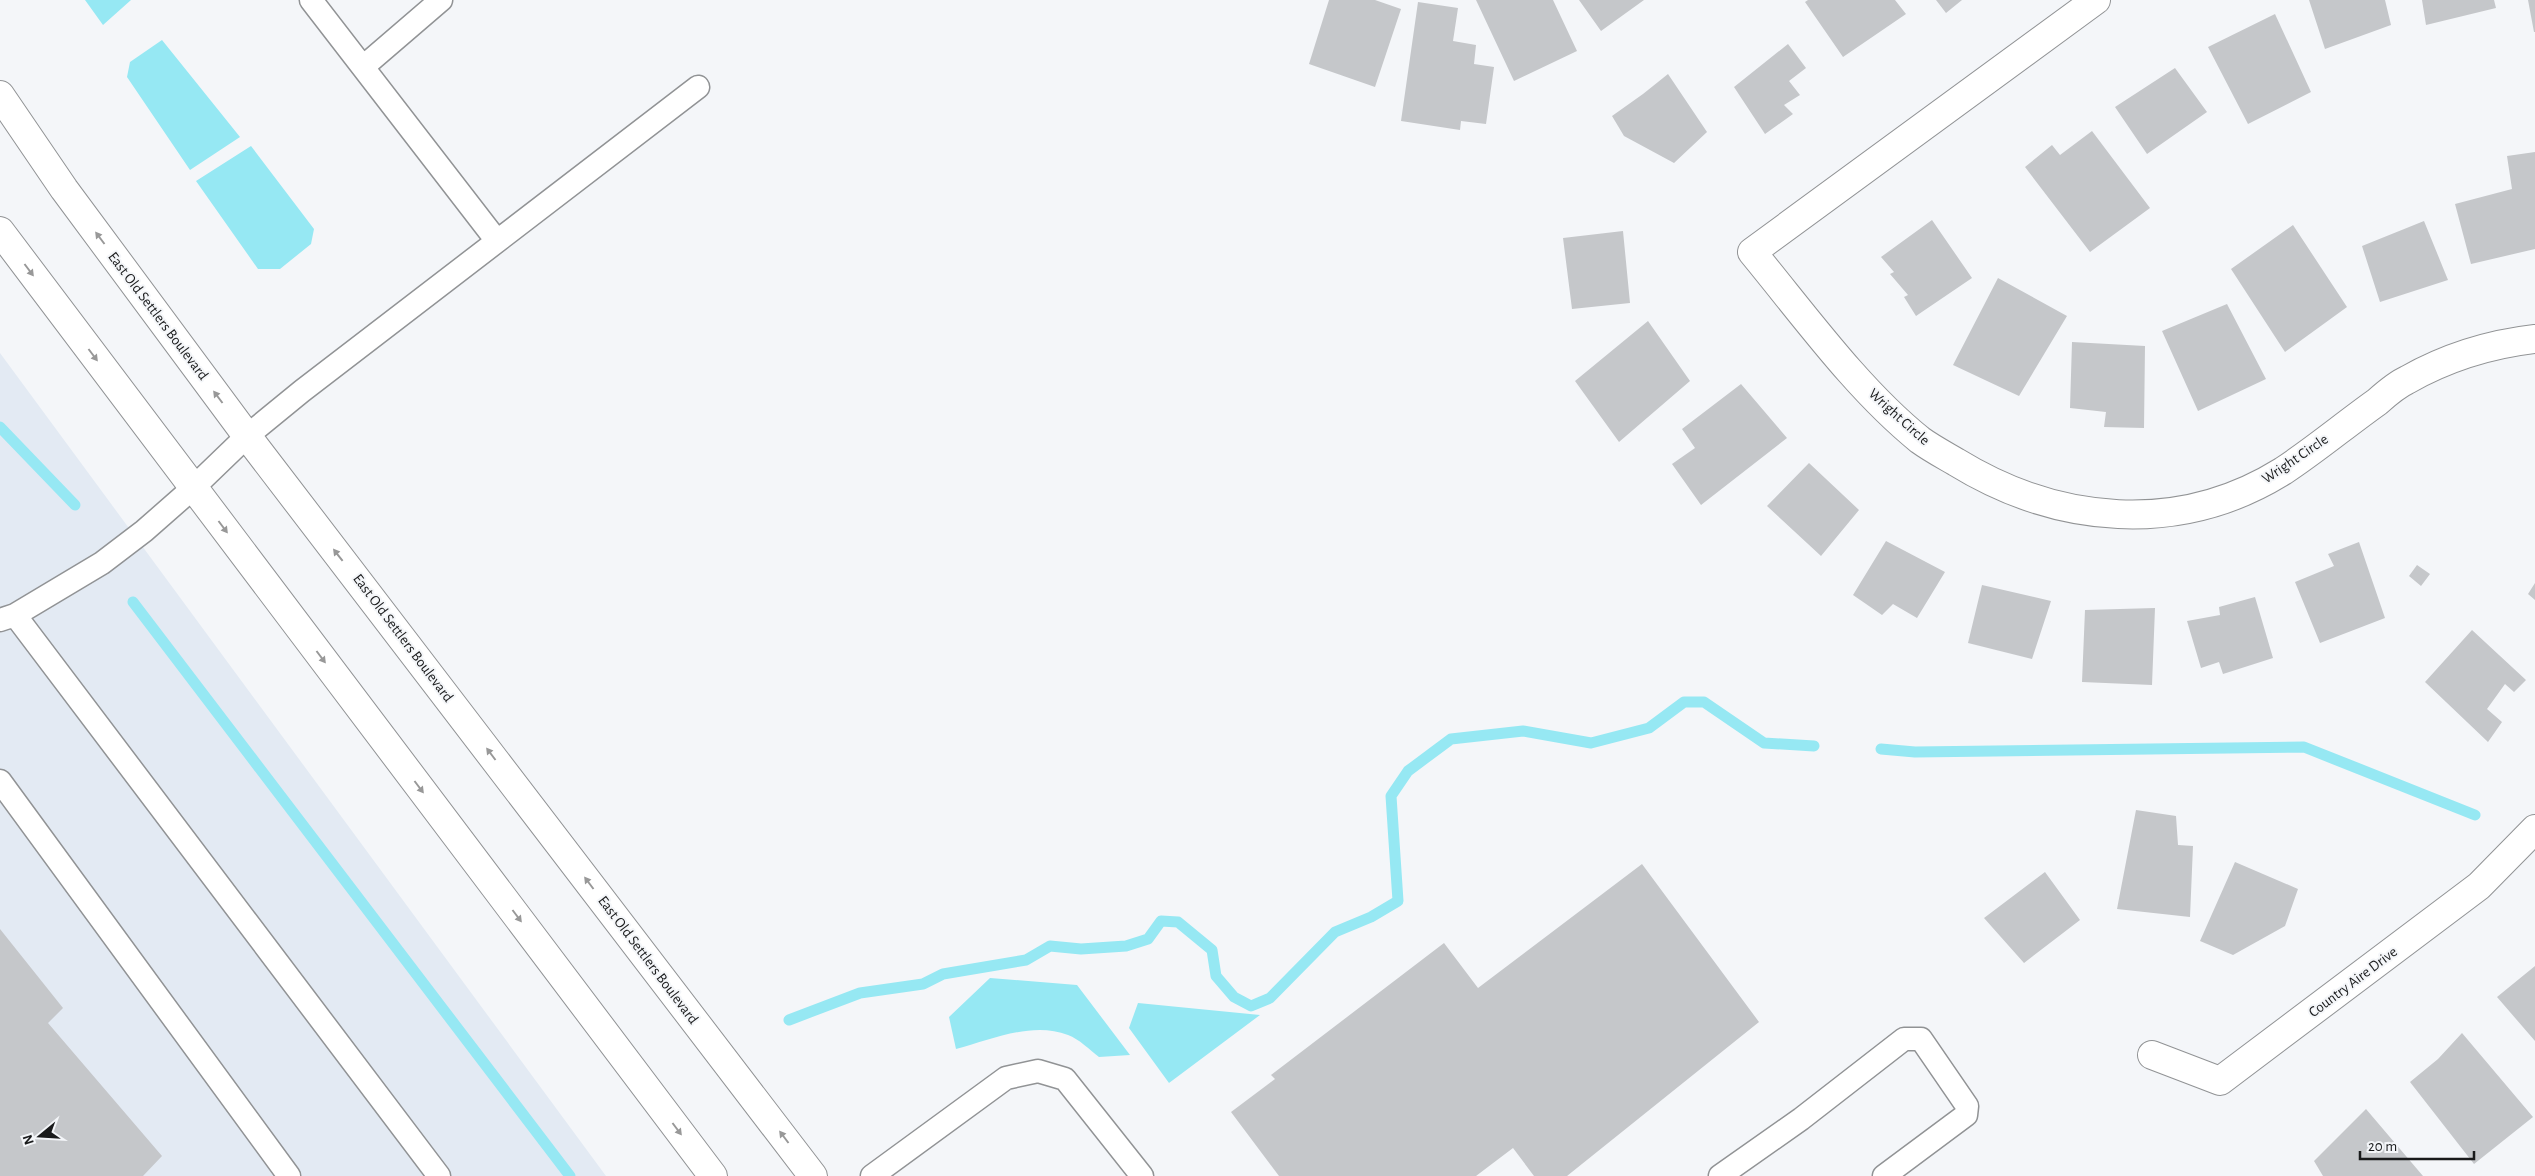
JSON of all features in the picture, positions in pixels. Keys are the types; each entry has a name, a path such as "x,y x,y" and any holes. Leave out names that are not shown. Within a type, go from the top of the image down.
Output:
{"main road":[{"name":"Wright Circle","path":"2096,0 1752,252 1874,398 1921,441 1976,474 2029,498 2055,506 2106,515 2159,514 2185,510 2235,495 2282,471 2414,376 2456,357 2510,342 2535,339"},
{"name":"East Old Settlers Boulevard","path":"0,95 64,189 247,436 813,1176"},
{"path":"0,231 713,1176"},
{"name":"Country Aire Drive","path":"2152,1055 2220,1082 2479,886 2535,829"}],"lane":[{"path":"311,0 497,241"},
{"path":"363,67 441,0"},
{"path":"438,1176 8,618 102,563 193,488 247,436 698,87"},
{"path":"0,781 290,1176"},
{"path":"1720,1176 1801,1119 1904,1039 1921,1039 1967,1106 1966,1115 1884,1176"},
{"path":"872,1176 1006,1078 1038,1071 1065,1079 1142,1176"}],"shaded area":[{"path":"0,353 606,1176 0,1176"}],"water":[{"path":"85,0 131,0 103,25"},
{"path":"162,40 240,137 190,170 127,77 130,62"},
{"path":"251,146 314,229 311,244 280,269 258,269 196,181"},
{"path":"990,978 1077,985 1130,1055 1099,1057 1068,1035 1040,1030 1012,1033 956,1049 949,1017"},
{"path":"1138,1003 1260,1015 1169,1083 1129,1028"}],"building":[{"path":"1329,0 1375,0 1401,9 1375,87 1309,64"},
{"path":"1476,0 1553,0 1577,51 1514,81"},
{"path":"1579,0 1644,0 1601,31"},
{"path":"1808,0 1895,0 1906,14 1843,57 1805,2"},
{"path":"1936,0 1962,0 1946,13"},
{"path":"2309,0 2385,0 2391,25 2325,49"},
{"path":"2422,0 2494,0 2496,8 2426,25"},
{"path":"2528,0 2535,0 2535,32 2534,32"},
{"path":"1418,2 1458,8 1453,41 1476,45 1474,64 1494,67 1486,124 1461,121 1460,130 1401,121"},
{"path":"2275,14 2311,92 2248,124 2208,47"},
{"path":"1788,44 1806,68 1789,81 1800,95 1784,105 1793,114 1765,134 1734,87"},
{"path":"2175,68 2207,112 2147,154 2115,107"},
{"path":"1668,74 1707,132 1674,163 1624,136 1612,116"},
{"path":"2092,131 2150,208 2090,252 2025,167 2052,145 2060,155"},
{"path":"2535,152 2535,249 2471,264 2455,204 2512,189 2507,156"},
{"path":"1932,220 1972,278 1916,316 1904,297 1908,295 1890,274 1894,272 1881,257"},
{"path":"2424,221 2448,280 2380,302 2362,246"},
{"path":"2293,225 2347,307 2285,352 2231,269"},
{"path":"1623,231 1630,303 1572,309 1563,238"},
{"path":"1998,278 2067,316 2019,396 1953,365"},
{"path":"2227,304 2266,379 2198,411 2162,331"},
{"path":"1648,321 1690,381 1619,442 1575,381"},
{"path":"2072,342 2145,346 2144,428 2104,427 2106,412 2070,408"},
{"path":"1741,384 1787,438 1701,505 1672,464 1695,448 1682,429"},
{"path":"1809,463 1859,510 1821,556 1767,506"},
{"path":"1886,541 1945,572 1917,618 1893,604 1882,615 1853,595"},
{"path":"2359,542 2385,618 2320,643 2295,582 2334,566 2328,554"},
{"path":"2417,565 2430,574 2421,586 2409,576"},
{"path":"2535,583 2535,600 2528,594"},
{"path":"1982,585 2051,601 2032,659 1968,643"},
{"path":"2255,597 2273,658 2223,674 2219,662 2201,668 2187,621 2220,615 2219,607"},
{"path":"2155,608 2152,685 2082,682 2085,610"},
{"path":"2472,630 2526,680 2514,692 2505,684 2487,709 2502,722 2488,742 2425,682"},
{"path":"2136,810 2176,816 2178,845 2193,846 2190,917 2117,909"},
{"path":"2235,862 2298,889 2285,926 2233,955 2200,941"},
{"path":"1642,864 1759,1022 1567,1176 1534,1176 1513,1148 1476,1176 1279,1176 1231,1112 1275,1079 1271,1075 1444,943 1478,988"},
{"path":"2045,872 2080,920 2024,963 1984,918"},
{"path":"0,929 63,1008 48,1023 162,1156 143,1176 0,1176"},
{"path":"2535,966 2535,1041 2497,997"},
{"path":"2462,1033 2533,1117 2474,1164 2410,1082 2438,1059"},
{"path":"2366,1109 2423,1176 2323,1176 2314,1161"}],"waterway":[{"path":"0,427 75,505"},
{"path":"133,602 570,1176"},
{"path":"789,1020 860,993 923,984 943,974 1026,960 1050,946 1081,949 1126,946 1148,939 1161,921 1178,922 1212,950 1216,976 1234,997 1251,1006 1270,998 1335,932 1371,917 1398,901 1391,796 1408,771 1451,739 1523,731 1591,743 1649,728 1684,702 1704,702 1764,743 1814,746"},
{"path":"1881,749 1915,752 2304,747 2475,815"}]}
